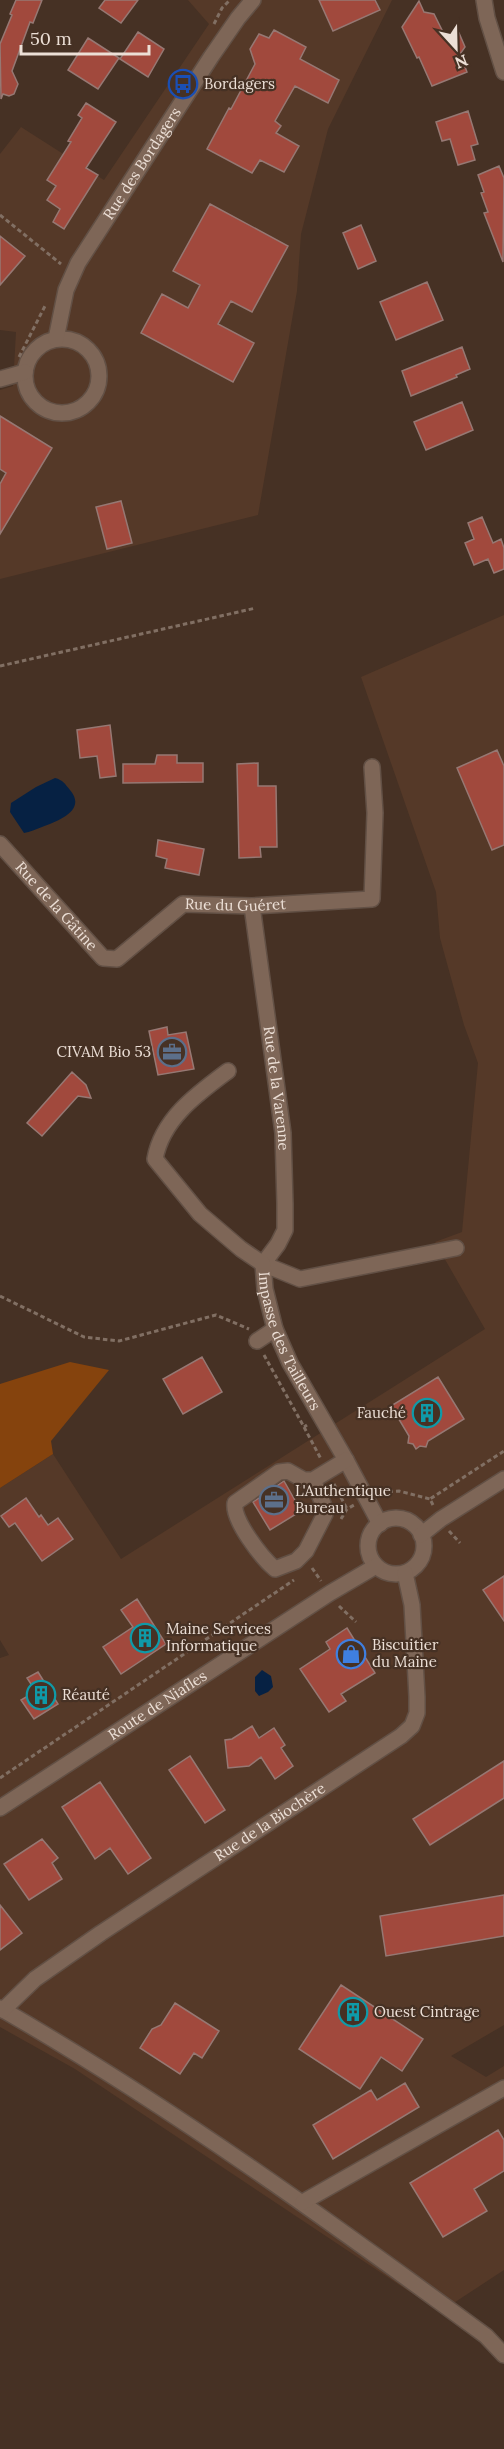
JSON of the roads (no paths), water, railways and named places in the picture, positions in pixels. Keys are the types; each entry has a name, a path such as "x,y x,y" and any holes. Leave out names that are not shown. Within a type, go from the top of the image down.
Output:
{"street":[{"name":"Rue des Bordagers","path":"56,339 66,290 78,263 211,57 238,18 254,0"},
{"path":"484,0 487,18 504,72"},
{"path":"56,339 69,339 80,343 97,361 100,373 99,385 85,406 62,413 50,411 39,405 31,396 26,385 25,372 28,361 35,350 56,339"},
{"path":"0,379 25,372"},
{"name":"Rue du Guéret","path":"117,959 183,903 252,906 372,899 375,813 372,767"},
{"name":"Rue de la Gâtine","path":"0,844 103,958 117,959"},
{"name":"Rue de la Varenne","path":"252,906 283,1133 285,1204 285,1230 278,1245 262,1264"},
{"name":"Impasse des Tailleurs","path":"228,1071 178,1113 166,1128 155,1159 200,1214 241,1250 262,1264 265,1289 275,1329 290,1363 380,1524"},
{"path":"262,1264 300,1279 456,1248"},
{"path":"253,1335 275,1329"},
{"path":"313,1480 325,1514 306,1551 296,1561 275,1569 265,1561 236,1516 235,1503 240,1497 284,1471 304,1480 313,1480 346,1460"},
{"path":"422,1535 504,1479"},
{"path":"403,1519 417,1528 422,1535 423,1553 419,1562 405,1573 390,1574 376,1566 371,1560 368,1544 370,1536 380,1524 387,1520 403,1519"},
{"name":"Route de Niafles","path":"0,1808 330,1593 376,1566"},
{"name":"Rue de la Biochère","path":"405,1573 412,1605 417,1697 417,1713 412,1726 401,1736 101,1933 35,1979 1,2009 131,2087 303,2202 486,2336 504,2355"},
{"path":"303,2202 504,2088"}],"water":[{"path":"55,778 64,782 70,790 75,803 73,809 56,822 24,833 10,812 11,803"},
{"path":"262,1670 271,1676 273,1687 259,1696 255,1691 255,1677"}],"place":[{"name":"Bordagers","path":"183,84"},
{"name":"CIVAM Bio 53","path":"172,1052"},
{"name":"Fauché","path":"427,1413"},
{"name":"L'Authentique Bureau","path":"274,1500"},
{"name":"Maine Services Informatique","path":"145,1638"},
{"name":"Biscuitier du Maine","path":"351,1654"},
{"name":"Réauté","path":"41,1695"},
{"name":"Ouest Cintrage","path":"353,2012"}]}
